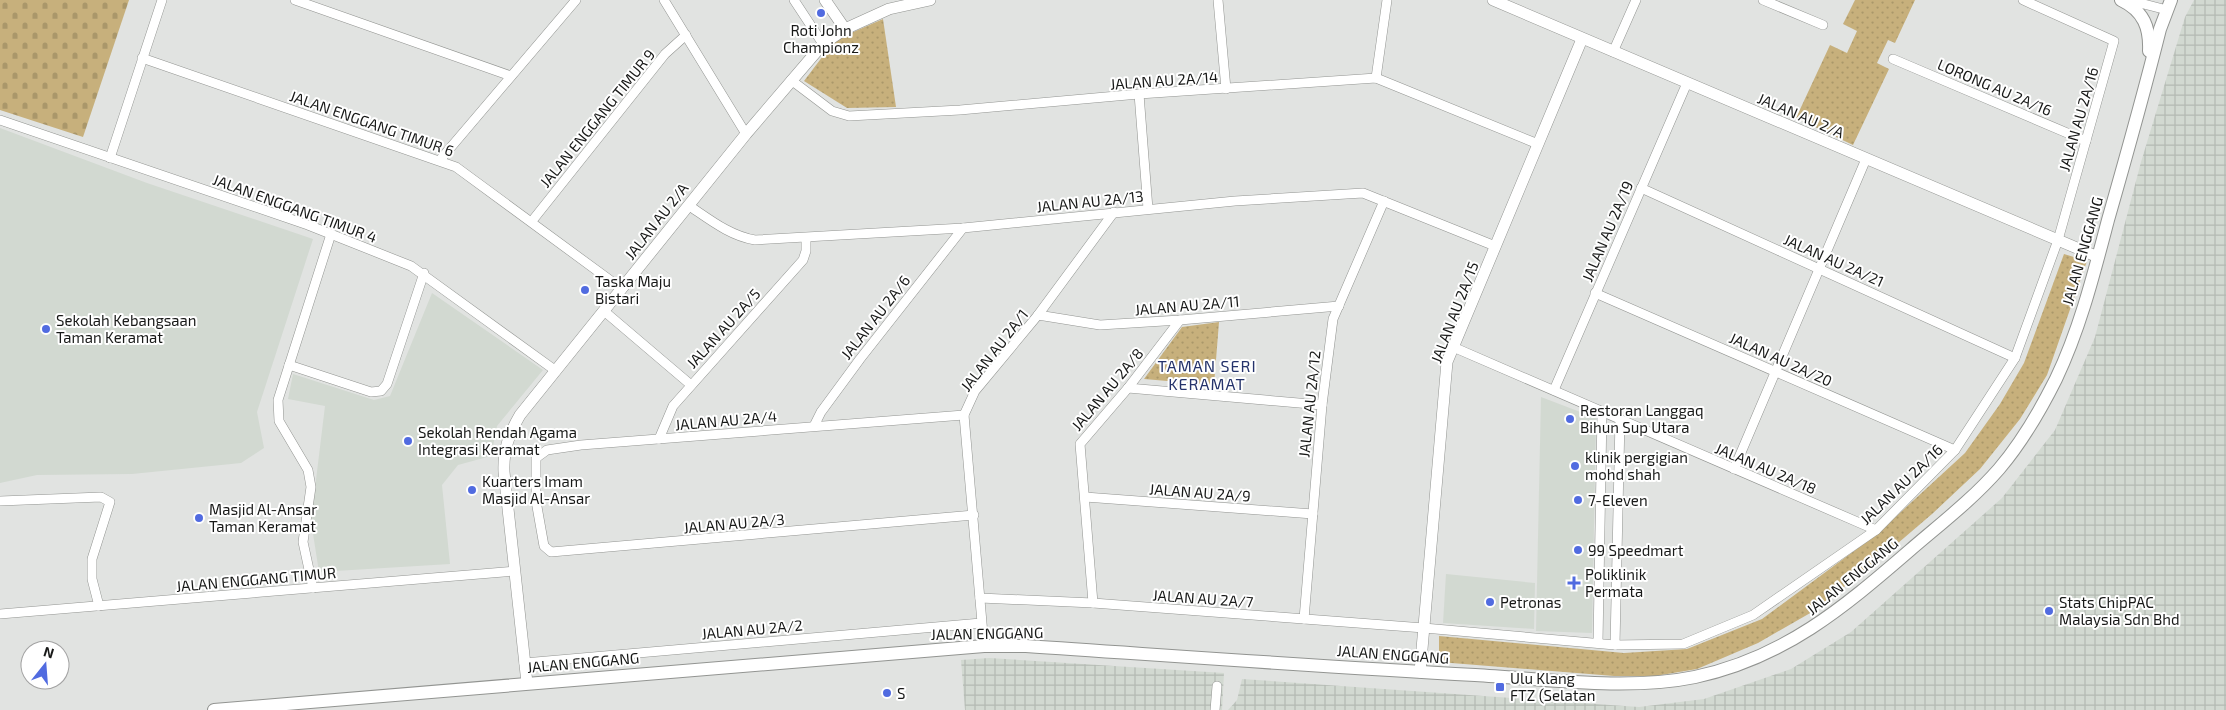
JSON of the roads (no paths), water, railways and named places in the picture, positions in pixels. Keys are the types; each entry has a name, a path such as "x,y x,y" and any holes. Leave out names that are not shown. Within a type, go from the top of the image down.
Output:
{"main road":[{"path":"2121,0 2134,9 2144,20 2150,32 2149,71"},
{"name":"JALAN ENGGANG","path":"214,710 268,708 527,684 984,646 1046,647 1619,683 1660,682 1697,676 1747,662 1789,643 1828,619 1866,588 1972,496 1999,469 2040,410 2058,375 2084,306 2160,29 2169,5"}],"street":[{"path":"110,158 162,0"},
{"path":"295,0 511,76"},
{"path":"440,160 576,0"},
{"path":"664,0 746,134"},
{"path":"794,0 823,44"},
{"path":"826,0 845,29"},
{"name":"JALAN AU 2/A","path":"527,684 504,472 506,447 510,432 520,415 688,205 823,44 845,29 889,9 930,0"},
{"path":"1218,0 1226,89"},
{"path":"1376,78 1387,0"},
{"name":"JALAN AU 2/A","path":"1493,0 2098,257"},
{"path":"1613,52 1636,0"},
{"path":"1763,0 1823,25"},
{"name":"JALAN AU 2A/16","path":"1424,628 1598,644 1683,644 1754,615 1876,530 1955,450 2015,358 2058,240 2114,41 2023,0"},
{"path":"2128,0 2169,5"},
{"name":"JALAN ENGGANG TIMUR 9","path":"532,221 660,61 686,35"},
{"name":"JALAN AU 2A/15","path":"1420,672 1447,362 1582,39"},
{"name":"JALAN ENGGANG TIMUR 6","path":"142,58 440,160 470,175 622,289"},
{"name":"LORONG AU 2A/16","path":"1893,59 2086,141"},
{"name":"JALAN AU 2A/14","path":"791,80 832,111 849,116 960,110 1138,94 1376,78 1538,144"},
{"name":"JALAN AU 2A/19","path":"1554,390 1686,83"},
{"path":"1138,94 1148,209"},
{"name":"JALAN ENGGANG TIMUR 4","path":"0,120 330,234 411,266 424,273 556,371"},
{"path":"1734,469 1777,372 1866,159"},
{"name":"JALAN AU 2A/21","path":"1641,188 2015,358"},
{"name":"JALAN AU 2A/13","path":"688,205 742,238 756,240 963,228 1148,209 1332,193 1362,193 1495,246"},
{"name":"JALAN AU 2A/12","path":"1304,619 1322,405 1330,337 1339,306 1384,201"},
{"name":"JALAN AU 2A/1","path":"984,646 964,415 975,391 1038,315 1114,212"},
{"name":"JALAN AU 2A/6","path":"814,426 821,412 860,359 963,228"},
{"path":"313,588 303,542 311,488 308,470 279,421 278,400 330,234"},
{"name":"JALAN AU 2A/5","path":"659,439 673,406 803,260 806,251 806,238"},
{"path":"289,365 371,392 380,391 387,384 424,273"},
{"name":"JALAN AU 2A/20","path":"1595,293 1955,450"},
{"name":"JALAN AU 2A/11","path":"1038,315 1100,325 1339,306"},
{"path":"604,311 691,385"},
{"name":"JALAN AU 2A/8","path":"1093,603 1080,444 1128,388 1180,320"},
{"name":"JALAN AU 2A/18","path":"1453,347 1876,530"},
{"path":"1128,388 1322,405"},
{"path":"1598,644 1602,411"},
{"name":"JALAN AU 2A/4","path":"536,501 536,458 547,450 659,439 964,415"},
{"path":"1615,645 1620,419"},
{"path":"0,502 101,497 110,502 92,559 92,579 99,606"},
{"name":"JALAN AU 2A/9","path":"1085,497 1313,514"},
{"name":"JALAN AU 2A/3","path":"536,501 544,546 551,552 974,516"},
{"name":"JALAN ENGGANG TIMUR","path":"0,614 514,571"},
{"name":"JALAN AU 2A/7","path":"980,598 1093,603 1424,628"},
{"name":"JALAN AU 2A/2","path":"524,663 981,623"},
{"path":"1216,710 1217,686"}],"place":[{"name":"Roti John Championz","path":"821,13"},
{"name":"Taska Maju Bistari","path":"585,290"},
{"name":"Sekolah Kebangsaan Taman Keramat","path":"46,329"},
{"name":"Restoran Langgaq Bihun Sup Utara","path":"1570,419"},
{"name":"Sekolah Rendah Agama Integrasi Keramat","path":"408,441"},
{"name":"klinik pergigian mohd shah","path":"1575,466"},
{"name":"Kuarters Imam Masjid Al-Ansar","path":"472,490"},
{"name":"7-Eleven","path":"1578,500"},
{"name":"Masjid Al-Ansar Taman Keramat","path":"199,518"},
{"name":"99 Speedmart","path":"1578,550"},
{"name":"Poliklinik Permata","path":"1574,583"},
{"name":"Petronas","path":"1490,602"},
{"name":"Stats ChipPAC Malaysia Sdn Bhd","path":"2049,611"},
{"name":"Ulu Klang FTZ (Selatan","path":"1500,687"},
{"name":"S","path":"887,693"}],"district":[{"name":"TAMAN SERI KERAMAT","path":"1207,374"}]}
